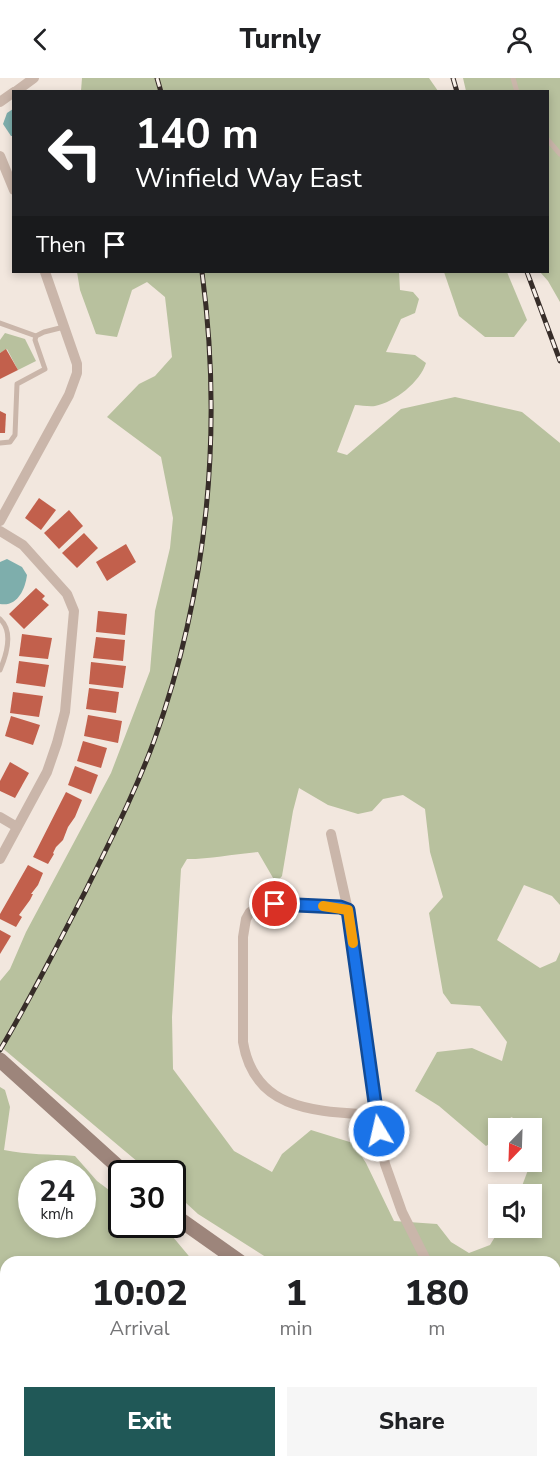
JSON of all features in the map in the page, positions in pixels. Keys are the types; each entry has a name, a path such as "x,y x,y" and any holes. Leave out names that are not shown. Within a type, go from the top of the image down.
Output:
{"main road":[{"path":"0,1060 111,1160"},
{"path":"186,1224 232,1256"}],"street":[{"path":"17,90 34,78"},
{"path":"0,156 12,185"},
{"path":"0,521 74,382 77,364 45,273"},
{"path":"0,531 23,545 67,594 74,611 64,718 47,772 0,859"},
{"path":"0,817 17,827"},
{"path":"332,834 348,910 376,1115 389,1178 402,1212 424,1256"},
{"path":"348,910 340,907 275,904 259,906 250,912 246,919 243,937 243,1042 246,1058 251,1068 269,1091 283,1101 323,1112 376,1115"}],"lane":[{"path":"549,141 560,154"},
{"path":"0,323 36,336 48,330 65,327"},
{"path":"0,443 10,442 15,435 17,384 45,369 35,340 36,336"},
{"path":"0,619 5,623 8,638 5,658 0,670"}],"green space":[{"path":"82,78 429,78 437,90 81,90"},
{"path":"463,78 560,78 560,302 541,273 549,273 549,90 466,90"},
{"path":"77,273 399,273 400,290 413,292 419,299 415,313 401,319 386,352 415,355 426,363 418,377 398,396 375,406 355,405 337,452 347,455 401,409 455,397 522,412 560,443 560,905 552,896 524,885 497,940 540,968 556,961 560,952 560,1256 264,1256 198,1214 186,1203 186,1160 136,1160 0,1046 0,981 10,969 26,932 111,773 150,671 155,611 170,548 173,518 161,457 107,417 139,384 155,376 172,357 165,297 147,282 132,290 117,337 96,334 80,290","holes":["299,788 328,805 358,814 372,811 383,799 403,795 425,809 430,852 443,897 429,913 443,993 451,1004 480,1006 507,1042 502,1061 472,1048 437,1052 415,1091 439,1106 486,1146 488,1145 488,1118 542,1118 542,1172 527,1172 523,1184 542,1184 542,1238 494,1238 490,1245 469,1253 451,1242 437,1224 394,1221 366,1163 353,1143 311,1130 282,1154 272,1172 234,1151 173,1069 172,1017 181,869 187,859 258,852 276,883 282,876"]},
{"path":"444,273 507,273 527,320 514,337 485,337 459,316"},
{"path":"5,333 25,339 36,361 18,370 7,349 0,353 0,340"},
{"path":"0,1087 5,1090 10,1107 4,1150 75,1156 79,1160 18,1160 18,1238 96,1238 97,1181 108,1189 108,1238 174,1238 189,1256 0,1256"}],"water":[{"path":"12,110 12,136 3,124 7,113"},
{"path":"7,559 22,567 27,575 19,596 11,603 0,604 0,562"}],"building":[{"path":"6,349 18,370 0,379 0,353"},
{"path":"0,411 6,414 5,433 0,433"},
{"path":"39,498 56,510 41,530 25,518"},
{"path":"69,510 83,526 59,549 44,533"},
{"path":"84,533 98,548 77,568 62,553"},
{"path":"126,544 136,562 107,581 96,562"},
{"path":"36,588 45,596 42,599 49,605 24,629 9,614"},
{"path":"98,611 127,614 125,635 96,632"},
{"path":"22,634 52,638 48,659 19,656"},
{"path":"96,637 125,640 123,661 93,658"},
{"path":"19,661 49,665 45,687 16,683"},
{"path":"91,662 126,666 123,688 89,684"},
{"path":"89,688 119,692 116,713 86,709"},
{"path":"13,692 43,696 39,717 10,713"},
{"path":"88,715 122,721 118,743 84,736"},
{"path":"11,716 40,725 33,745 5,736"},
{"path":"83,741 107,748 101,768 77,761"},
{"path":"10,762 29,773 15,798 0,791 0,781"},
{"path":"75,766 98,775 91,794 68,785"},
{"path":"66,792 82,800 63,840 56,847 48,864 33,857"},
{"path":"28,865 43,873 30,900 19,915 22,917 16,927 0,919 0,914"},
{"path":"0,930 11,936 0,954"}],"railway":[{"path":"157,78 160,90"},
{"path":"453,78 456,90"},
{"path":"0,1050 55,951 139,779 154,741 187,627 206,510 210,450 211,391 202,273"},
{"path":"527,273 560,361"}],"slow traffic":[{"path":"323,906 348,910 353,943"}],"route":[{"path":"275,904 340,907 348,910 379,1131"}]}
